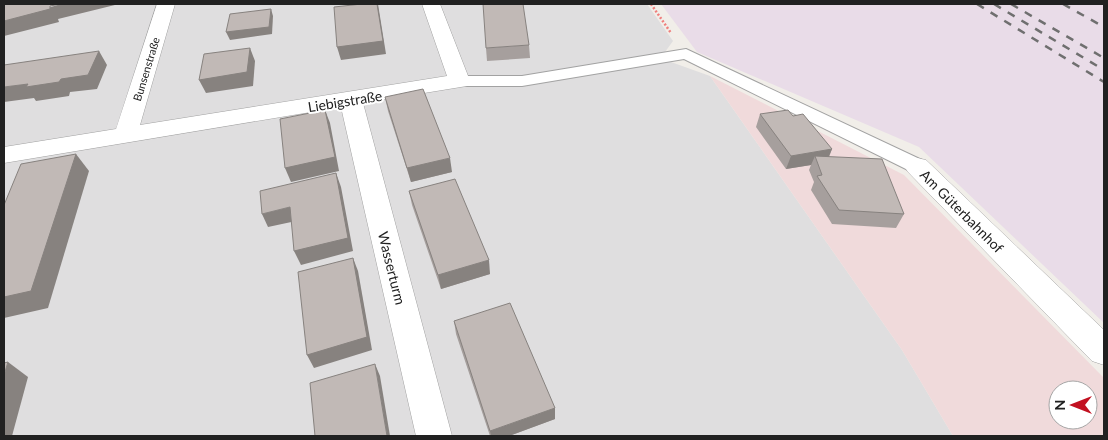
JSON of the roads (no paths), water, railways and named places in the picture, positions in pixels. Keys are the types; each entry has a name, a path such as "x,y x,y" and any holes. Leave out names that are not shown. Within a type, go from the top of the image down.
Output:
{"street":[{"name":"Bunsenstraße","path":"126,134 166,4"},
{"path":"431,4 459,81"},
{"name":"Liebigstraße","path":"6,159 126,134 351,100 459,81"},
{"name":"Wasserturm","path":"351,100 434,436"},
{"name":"Am Güterbahnhof","path":"917,166 1104,351"}],"lane":[{"name":"Liebigstraße","path":"459,81 522,81 686,54"},
{"name":"Am Güterbahnhof","path":"686,54 917,166"}],"railway":[{"path":"977,4 1104,82"},
{"path":"994,4 1104,70"},
{"path":"1011,4 1104,58"},
{"path":"1063,4 1104,27"}]}
